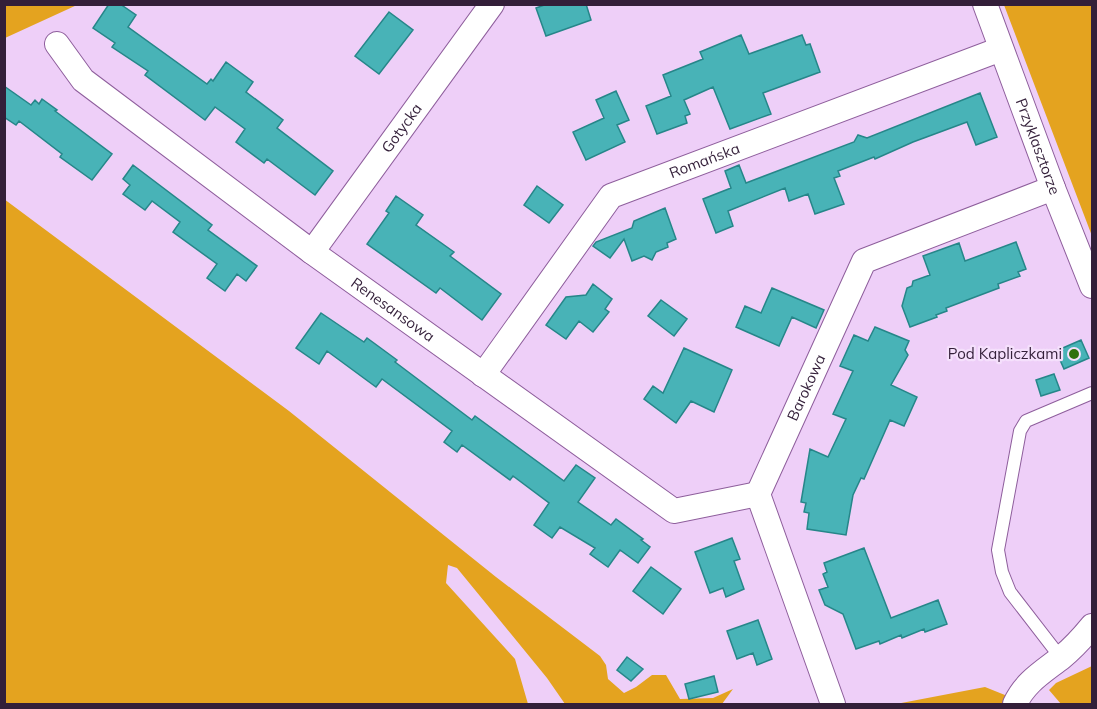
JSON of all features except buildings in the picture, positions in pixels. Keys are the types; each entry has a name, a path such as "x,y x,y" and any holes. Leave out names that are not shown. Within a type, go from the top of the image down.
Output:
{"street":[{"name":"Gotycka","path":"312,252 492,4"},
{"name":"Przyklasztorze","path":"985,4 1092,286"},
{"name":"Renesansowa","path":"57,45 83,80 312,252 674,511 758,494"},
{"name":"Romańska","path":"483,375 611,196 1001,49"},
{"name":"Barokowa","path":"758,494 864,261 1053,188"},
{"path":"758,494 833,705"},
{"path":"1015,705 1024,689 1035,677 1061,658 1092,626"}],"lane":[{"path":"1061,658 1010,592 1002,572 998,550 1020,431 1026,421 1092,393"}],"shaded area":[{"path":"5,4 77,4 77,5 5,38"},
{"path":"1004,5 1092,5 1092,236"},
{"path":"4,199 289,411 496,577 600,656 606,665 608,679 624,693 652,675 666,675 680,699 713,698 733,689 722,704 565,704 547,678 457,568 448,565 446,583 515,659 528,704 5,704"},
{"path":"1092,666 1092,704 1061,704 1049,690 1056,683"},
{"path":"985,687 1027,704 896,704"}],"place":[{"name":"Pod Kapliczkami","path":"1074,354"}]}
